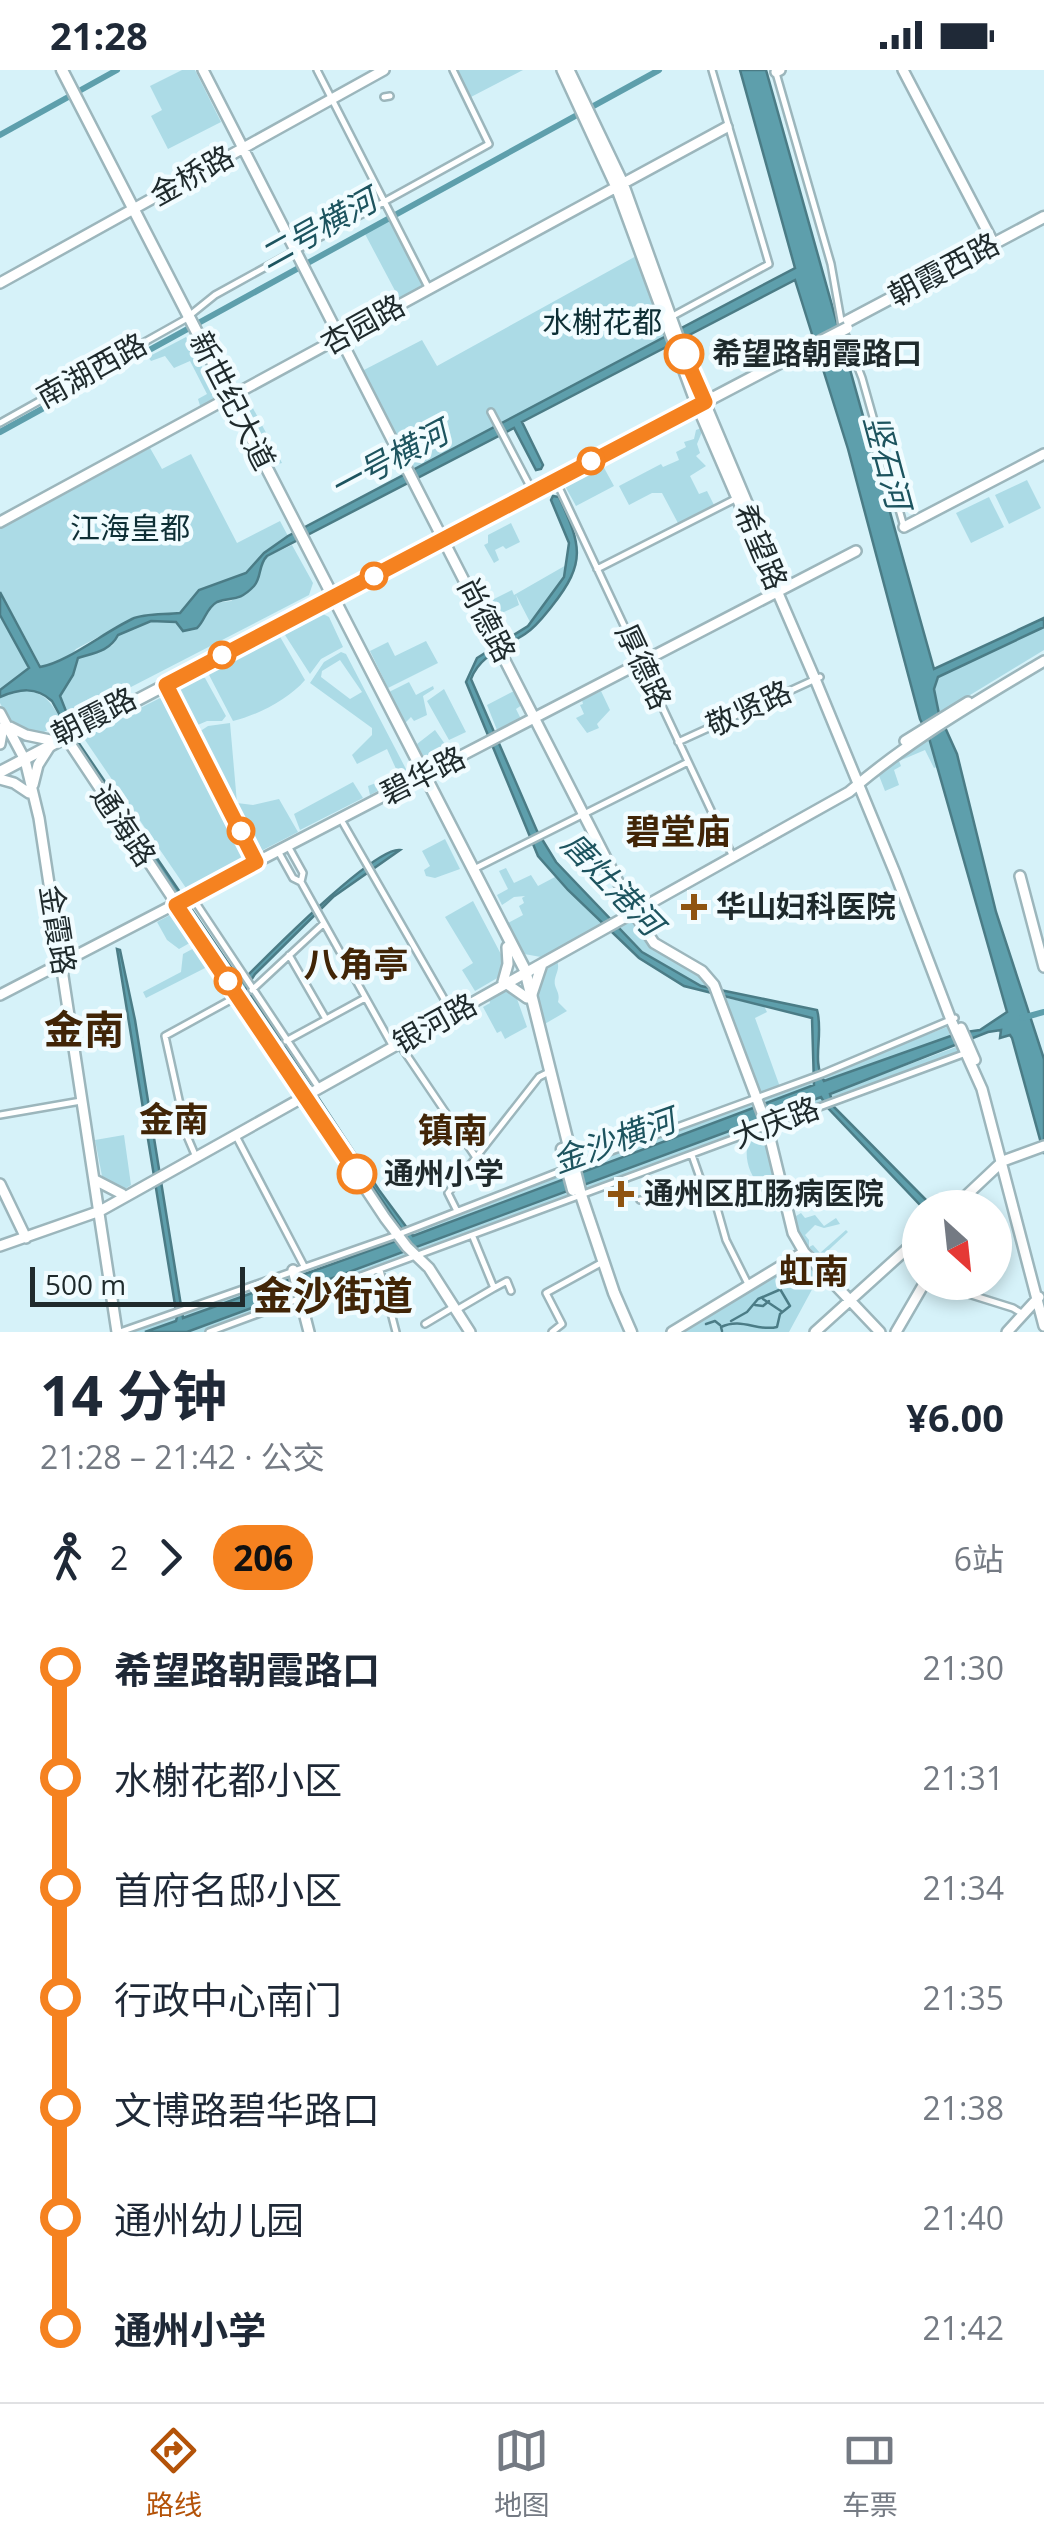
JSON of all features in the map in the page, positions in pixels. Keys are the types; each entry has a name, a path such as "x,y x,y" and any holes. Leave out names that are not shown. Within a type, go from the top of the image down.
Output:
{"main road":[{"name":"新世纪大道","path":"59,70 523,973 578,1196"},
{"name":"朝霞西路","path":"807,345 1044,220"},
{"name":"朝霞路","path":"0,772 807,345"},
{"path":"578,1196 599,1264 627,1332"},
{"path":"578,1196 627,1332"}],"street":[{"name":"尚德路","path":"204,70 633,912 654,943 702,971 714,985 756,1098"},
{"path":"317,70 429,290"},
{"name":"金桥路","path":"0,280 375,70"},
{"name":"金桥路","path":"330,96 384,70"},
{"name":"南湖西路","path":"0,422 187,318 215,295 489,144 453,70"},
{"name":"希望路","path":"566,70 620,185 674,337 968,1050"},
{"path":"668,319 769,264 712,70"},
{"path":"904,70 995,246"},
{"path":"777,71 830,264 842,326 862,378 904,527 1044,454"},
{"name":"杏园路","path":"0,522 726,127"},
{"path":"491,412 532,490"},
{"name":"厚德路","path":"555,478 732,856"},
{"path":"597,569 742,496"},
{"name":"碧华路","path":"0,994 856,551"},
{"name":"银河路","path":"5,1242 97,1210 610,925 837,795 917,737 1044,660"},
{"name":"敬贤路","path":"678,742 817,678"},
{"path":"165,683 256,862"},
{"path":"0,744 2,721 50,743 30,791 0,772"},
{"name":"金霞路","path":"2,721 22,758 30,791 61,963 117,1332"},
{"name":"通海路","path":"69,733 176,905 396,1235 429,1268 468,1332"},
{"name":"敬贤路","path":"471,871 688,762"},
{"path":"342,823 451,1011"},
{"path":"288,846 303,873 301,882"},
{"path":"278,851 293,878 301,882 364,998 477,1158"},
{"path":"1020,876 1044,967"},
{"path":"192,896 319,1086"},
{"path":"252,990 289,955 319,917"},
{"path":"510,947 542,962 530,996 505,983 510,947"},
{"path":"289,955 326,1019"},
{"name":"银河路","path":"395,1044 505,983"},
{"path":"195,1156 164,1036 238,996"},
{"path":"286,1041 364,998"},
{"path":"117,1332 396,1235 954,1021"},
{"path":"968,1050 991,1102 1044,1326"},
{"name":"大庆路","path":"209,1332 417,1258 968,1050"},
{"path":"457,1211 448,1193 547,1072"},
{"path":"756,1098 768,1126 779,1184 794,1233 804,1252 880,1332"},
{"path":"0,1114 80,1101"},
{"name":"金霞路","path":"80,1101 97,1210"},
{"path":"234,1134 299,1268 309,1332"},
{"path":"972,1190 1005,1161 1039,1150"},
{"path":"692,1155 749,1286"},
{"name":"银河路","path":"97,1210 195,1156"},
{"path":"975,1190 1005,1161"},
{"path":"95,1180 122,1194"},
{"path":"0,1184 23,1236"},
{"path":"640,1200 779,1184"},
{"path":"0,1192 23,1236"},
{"path":"473,1236 494,1288"},
{"path":"672,1332 804,1252"},
{"path":"818,1332 902,1255"},
{"path":"552,1332 562,1324 546,1294 599,1264"},
{"path":"380,1270 396,1332"},
{"path":"426,1323 506,1281 512,1291"},
{"path":"896,1332 916,1300"},
{"path":"987,1300 1023,1314"},
{"path":"1010,1332 1023,1314 1041,1301"},
{"path":"1010,1332 1041,1301"}],"green space":[{"path":"182,70 195,70 221,122 168,149 151,116 162,110 150,86"},
{"path":"455,70 523,70 469,98"},
{"path":"390,220 423,284 422,289 401,302 365,234"},
{"name":"水榭花都","path":"638,255 667,335 413,470 362,371 422,340 437,366"},
{"path":"186,337 217,395 217,400 201,409 198,399 207,394 190,361 174,368 165,356 151,361 148,357"},
{"path":"246,395 282,463 273,465 242,404"},
{"path":"704,427 697,444 700,453 696,456 706,466 690,476 699,494 707,491 715,507 679,525 662,493 652,493 629,505 619,486 661,464 663,467 679,460 676,452 686,447 684,442 694,439 696,430"},
{"name":"江海皇都","path":"150,448 162,469 191,454 237,543 280,521 288,536 264,553 246,573 199,590 180,613 130,620 76,649 67,660 42,668 0,591 0,529"},
{"path":"603,466 614,486 576,506 565,486"},
{"path":"1027,480 1041,508 1009,524 995,495"},
{"path":"989,497 1004,527 971,543 956,513"},
{"path":"511,523 520,542 495,550 499,560 494,563 484,545 488,535"},
{"path":"292,545 313,583 309,595 69,719 60,696 78,658 113,645 118,634 146,622 176,622 184,631 215,603 231,601 260,574 264,558"},
{"path":"568,564 564,577 530,622 516,595 519,605 489,619 482,605 512,590 514,595"},
{"path":"321,613 329,617 343,647 321,659 310,674 285,635"},
{"path":"0,615 29,668 0,690"},
{"path":"1044,627 1044,650 939,714 934,689 938,677"},
{"path":"279,635 305,680 272,705 233,721 208,673"},
{"path":"426,641 438,663 388,688 370,651 388,642 395,656"},
{"path":"341,652 346,654 407,771 404,777 370,795 368,786 394,776 397,771 387,749 357,764 352,755 372,735 372,728 310,683 324,662","holes":["340,660 362,692 350,699 321,677 322,671"]},
{"path":"205,678 226,716 222,721 207,721 193,727 176,690"},
{"path":"409,682 416,695 433,686 434,689 423,696 427,715 414,721 411,717 405,723 389,692"},
{"path":"21,689 47,700 63,722 21,744 0,697"},
{"path":"444,689 466,732 449,740 427,701"},
{"path":"514,691 522,705 516,709 521,719 497,730 487,705"},
{"path":"601,691 610,710 597,724 599,728 587,733 576,718 584,714 580,705 582,700"},
{"path":"166,695 248,855 186,888 83,737"},
{"path":"230,723 237,803 253,805 279,799 298,832 257,853 196,734 208,726"},
{"path":"435,730 452,754 434,764 425,760 417,744"},
{"path":"929,738 937,767 934,768 925,750 899,761 901,766 894,770 899,785 885,791 878,773"},
{"path":"353,782 363,798 300,830 294,814"},
{"path":"445,839 460,869 435,878 426,876 424,870 430,866 422,851"},
{"path":"506,868 514,883 531,875 538,886 555,877 604,923 541,957 524,954 506,924 523,915 519,906 525,896 514,897 502,905 497,895 508,889 499,871"},
{"path":"473,901 504,960 499,977 475,991 462,970 473,963 445,917"},
{"path":"172,914 195,940 179,949 167,940 157,922"},
{"path":"633,920 712,987 686,980 649,956 618,927"},
{"path":"198,946 211,965 146,998 143,992 181,972 183,954"},
{"path":"557,961 558,1002 567,1011 543,1025 538,998 540,981"},
{"path":"510,990 527,1027 505,1039 501,1031 497,1033 483,1007 490,1003 489,999"},
{"path":"722,997 764,1006 767,1012 755,1018 780,1087 759,1095"},
{"path":"947,1027 948,1037 270,1289 145,1332 121,1332 394,1236"},
{"path":"956,1047 961,1054 207,1332 187,1332"},
{"path":"124,1135 131,1185 122,1191 103,1181 95,1140"},
{"path":"762,1135 774,1183 765,1185 760,1185 752,1175 747,1156 751,1138"},
{"path":"801,1213 805,1218 815,1215 824,1226 836,1218 840,1224 824,1228 815,1225 805,1235 809,1247 805,1249 791,1219"},
{"path":"848,1232 819,1259 809,1247 813,1245 820,1253"},
{"path":"805,1254 822,1271 789,1332 674,1332"}],"shaded area":[{"path":"740,70 766,70 934,669 1044,618 1044,627 938,677 934,689 939,714 957,754 996,912 1044,1059 1044,1154 1012,1038 1000,1038 1001,1030 988,1032 830,1094 834,1107 916,1190 906,1190 821,1097 187,1332 145,1332 176,1321 177,1317 117,949 135,1020 183,1318 407,1237 85,761 52,701 27,690 0,697 0,690 29,668 0,615 0,592 40,667 73,654 132,619 180,613 199,590 246,573 264,553 288,536 795,268","holes":["795,280 848,449 920,719 929,738 1007,1012 980,1030 959,1033 824,1081 818,1065 817,1010 701,986 642,952 556,862 537,831 471,679 487,658 536,625 571,577 576,541 559,497 553,496 551,500 569,543 564,577 528,626 477,658 466,682 538,856 639,958 684,986 812,1018 814,1085 413,1236 246,988 255,974 333,897 400,850 387,854 345,884 241,982 78,742 60,696 78,658 101,651 118,635 151,621 176,622 183,631 197,628 213,605 239,597 254,586 267,556 514,428 536,470 541,469 543,465 522,422"]}],"waterway":[{"path":"0,135 117,70"},
{"name":"二号横河","path":"0,432 659,70"},
{"path":"1022,1018 1044,1012"},
{"path":"731,1321 783,1284"},
{"path":"722,1331 721,1327 736,1323 777,1327 780,1314 790,1306 780,1289"},
{"path":"763,1299 781,1311"},
{"path":"755,1305 763,1306 769,1301"},
{"path":"706,1324 715,1321 720,1325"}],"bus line":[{"name":"206","path":"357,1174 176,905 256,862 166,685 705,402 684,354"}],"place":[{"name":"希望路朝霞路口","path":"684,354"},
{"name":"华山妇科医院","path":"694,907"},
{"name":"通州小学","path":"357,1174"},
{"name":"通州区肛肠病医院","path":"621,1194"}],"district":[{"name":"碧堂庙","path":"678,832"},
{"name":"八角亭","path":"356,965"},
{"name":"金南","path":"84,1030"},
{"name":"金南","path":"174,1120"},
{"name":"镇南","path":"453,1131"},
{"name":"虹南","path":"814,1272"},
{"name":"金沙街道","path":"333,1296"}],"water label":[{"name":"一号横河","path":"389,460"},
{"name":"竖石河","path":"887,462"},
{"name":"唐灶港河","path":"612,884"},
{"name":"金沙横河","path":"614,1141"}]}
